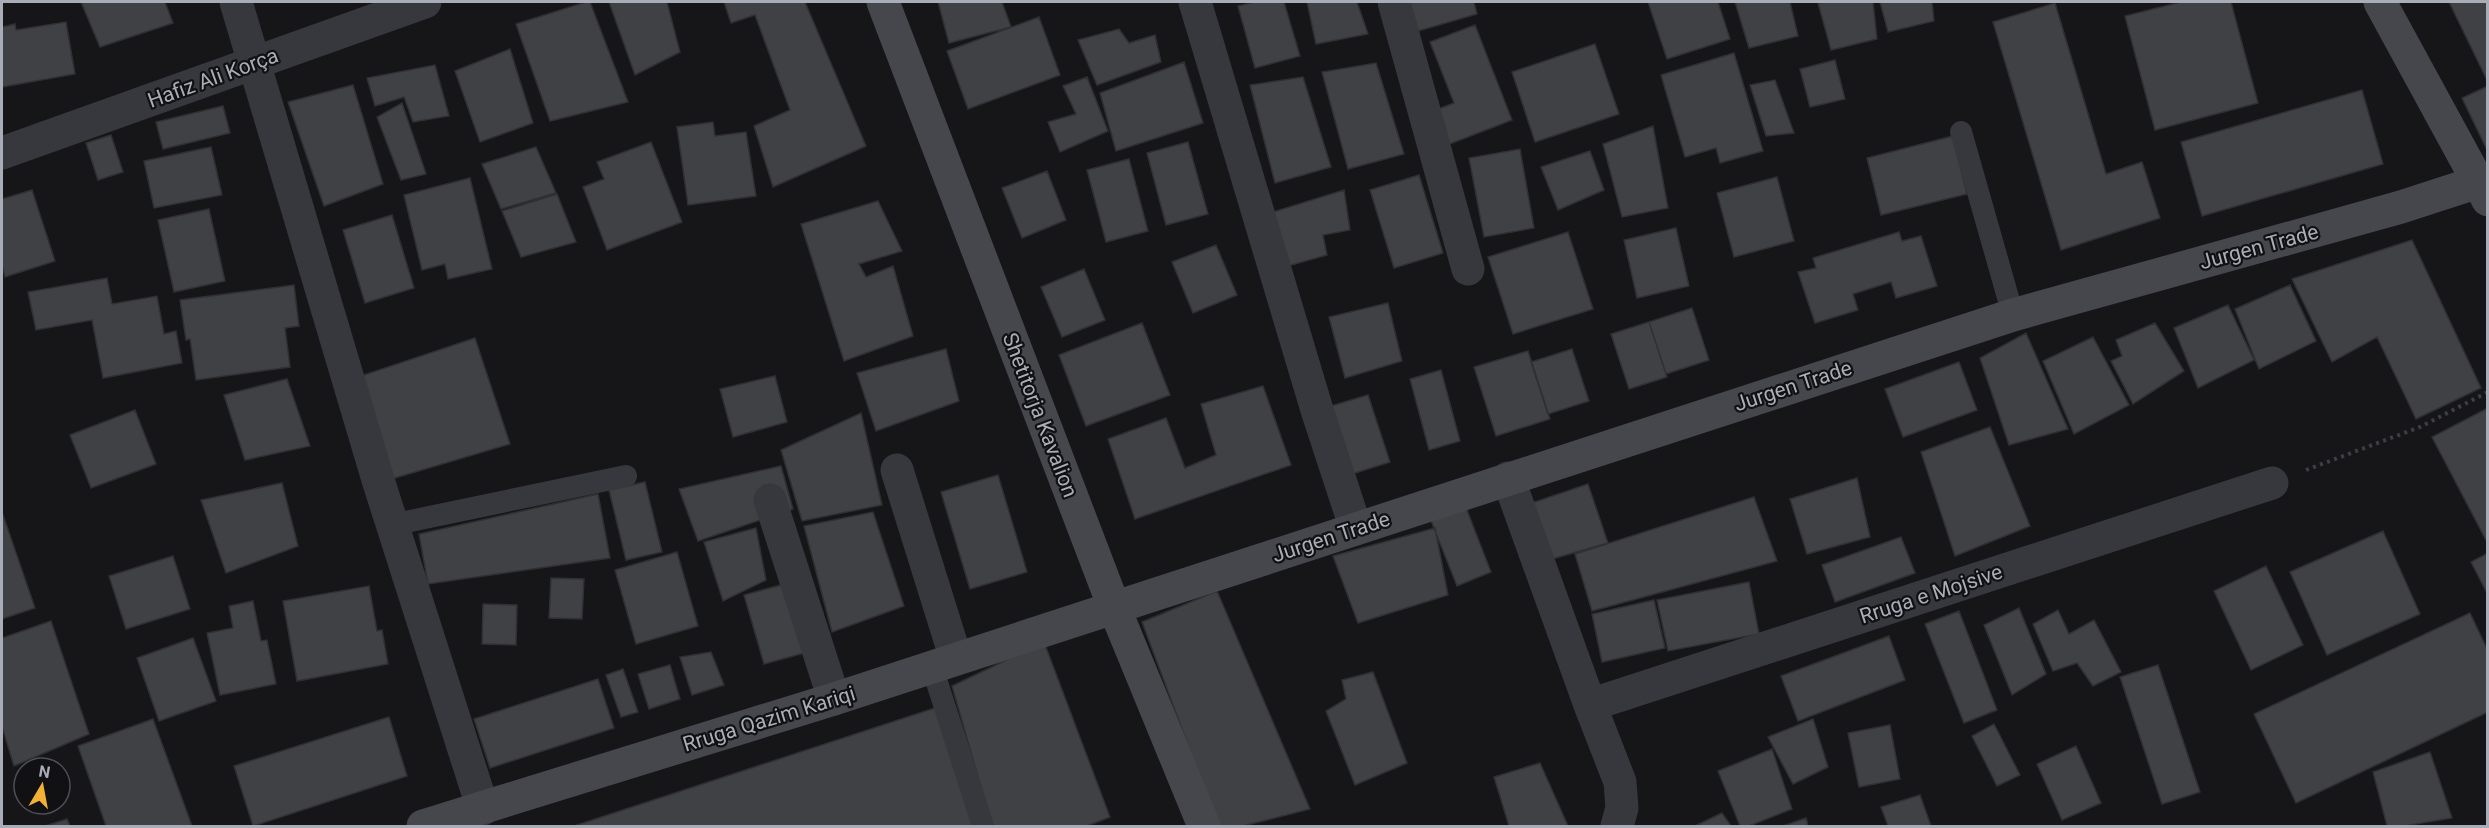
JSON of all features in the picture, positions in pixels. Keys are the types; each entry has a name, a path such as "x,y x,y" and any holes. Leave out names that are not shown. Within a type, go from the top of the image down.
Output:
{"street":[{"path":"236,2 391,525 483,808"},
{"name":"Hafiz Ali Korça","path":"2,153 425,2"},
{"name":"Shetitorja Kavalion","path":"883,2 1114,607 1204,826"},
{"path":"1195,2 1317,410 1356,529"},
{"path":"1394,2 1468,269"},
{"path":"2380,2 2484,187"},
{"name":"Jurgen Trade","path":"1114,607 2013,315 2401,207 2484,187"},
{"path":"897,470 944,663"},
{"path":"1508,478 1620,782 1622,808 1617,826"},
{"name":"Rruga e Mojsive","path":"1590,705 2272,483"},
{"path":"770,500 834,699"},
{"name":"Rruga Qazim Kariqi","path":"440,824 483,808 834,699 1114,607"}],"lane":[{"path":"1961,132 2013,315"},
{"path":"391,525 626,476"},
{"path":"944,663 983,826"}],"path":[{"path":"2272,483 2420,427 2487,392"}],"building":[{"path":"81,2 165,2 173,23 100,47"},
{"path":"590,2 628,102 550,121 516,24"},
{"path":"609,2 667,2 680,52 635,75"},
{"path":"724,2 805,2 866,146 773,187 754,126 790,110 755,15 731,23"},
{"path":"938,2 1002,2 1011,27 949,43"},
{"path":"1254,2 1284,2 1300,56 1255,68 1238,6"},
{"path":"1307,2 1357,2 1368,34 1316,44"},
{"path":"1409,2 1474,2 1477,14 1418,31"},
{"path":"1648,2 1718,2 1730,39 1667,59"},
{"path":"1735,2 1790,2 1798,36 1749,48"},
{"path":"1873,2 1877,39 1831,50 1818,3"},
{"path":"1880,2 1932,2 1934,21 1888,32"},
{"path":"2181,2 2231,2 2258,103 2155,130 2125,16"},
{"path":"2449,2 2488,2 2488,80 2487,80"},
{"path":"2055,3 2106,174 2142,162 2160,218 2061,250 1993,22"},
{"path":"1039,17 1060,75 968,109 947,51"},
{"path":"66,22 75,74 2,87 2,27 15,24 16,30"},
{"path":"1475,25 1512,120 1447,145 1433,111 1454,103 1430,42"},
{"path":"1119,29 1129,43 1155,35 1161,62 1097,85 1078,40"},
{"path":"1595,44 1619,114 1535,142 1512,72"},
{"path":"510,49 533,123 480,142 455,71"},
{"path":"1734,53 1763,151 1720,163 1716,148 1685,157 1661,75"},
{"path":"1835,60 1845,99 1810,107 1800,69"},
{"path":"1184,62 1203,123 1116,151 1100,93"},
{"path":"1376,63 1404,154 1348,169 1322,72"},
{"path":"435,65 449,116 413,122 404,97 375,106 367,78"},
{"path":"1087,77 1108,131 1060,152 1048,122 1076,114 1063,86"},
{"path":"1303,77 1331,167 1275,183 1250,85"},
{"path":"1775,80 1794,133 1766,136 1750,85"},
{"path":"353,85 383,184 324,206 288,102"},
{"path":"2488,86 2488,152 2462,98"},
{"path":"2362,90 2383,164 2202,216 2181,142"},
{"path":"402,103 426,174 401,180 377,117"},
{"path":"223,106 230,133 163,149 156,122"},
{"path":"713,122 715,136 746,132 756,196 688,205 677,127"},
{"path":"1653,126 1668,208 1622,217 1603,144"},
{"path":"111,135 123,172 98,180 86,143"},
{"path":"1953,136 1967,194 1881,215 1867,158"},
{"path":"651,142 682,222 607,250 583,187 604,179 597,162"},
{"path":"1188,142 1208,214 1166,225 1147,153"},
{"path":"211,147 222,195 154,208 144,161"},
{"path":"536,147 556,193 501,209 482,164"},
{"path":"1520,149 1534,228 1484,237 1469,158"},
{"path":"1590,151 1604,190 1558,210 1541,167"},
{"path":"1129,159 1148,231 1106,242 1087,170"},
{"path":"1047,171 1066,220 1022,238 1002,188"},
{"path":"1419,175 1443,253 1394,268 1370,190"},
{"path":"1777,177 1794,241 1734,257 1717,193"},
{"path":"470,178 492,269 448,279 445,264 422,270 404,195"},
{"path":"32,190 55,261 5,277 2,266 2,199"},
{"path":"1344,190 1350,230 1323,235 1327,255 1284,267 1267,214"},
{"path":"557,194 576,242 521,257 502,211"},
{"path":"878,201 902,251 859,264 866,277 893,266 913,336 844,361 801,224"},
{"path":"209,209 225,281 174,292 158,220"},
{"path":"392,215 414,288 365,303 343,230"},
{"path":"1676,228 1689,286 1637,298 1624,240"},
{"path":"1568,232 1593,309 1513,334 1488,257"},
{"path":"1899,232 1902,241 1921,236 1937,286 1896,298 1891,282 1853,294 1858,310 1815,323 1798,272 1816,268 1813,258"},
{"path":"2412,240 2481,388 2416,419 2377,337 2332,362 2292,279"},
{"path":"1216,245 1237,295 1193,313 1172,262"},
{"path":"1084,269 1105,320 1062,337 1041,287"},
{"path":"107,278 112,304 157,296 164,334 176,331 182,363 103,378 92,320 36,330 28,292"},
{"path":"294,285 299,326 285,328 290,367 196,380 190,339 186,340 180,300"},
{"path":"2290,285 2316,341 2259,369 2235,309"},
{"path":"1388,303 1402,361 1345,378 1329,317"},
{"path":"2228,305 2254,360 2198,388 2174,328"},
{"path":"1692,308 1709,360 1666,374 1649,322"},
{"path":"1649,322 1667,377 1629,389 1611,334"},
{"path":"1142,323 1170,395 1086,426 1059,355"},
{"path":"2155,323 2184,371 2133,404 2111,361 2122,356 2116,340"},
{"path":"2026,333 2068,429 2009,445 1980,358"},
{"path":"2093,337 2129,405 2074,434 2043,361"},
{"path":"475,338 510,444 388,480 358,377"},
{"path":"946,349 959,401 876,431 857,373"},
{"path":"1572,349 1589,401 1548,414 1531,362"},
{"path":"1528,351 1550,419 1496,436 1474,367"},
{"path":"1959,362 1977,410 1903,437 1885,389"},
{"path":"1441,370 1460,441 1429,450 1410,379"},
{"path":"775,376 787,422 733,437 720,389"},
{"path":"287,379 310,446 245,460 224,395"},
{"path":"1263,386 1291,465 1135,519 1108,439 1166,418 1185,468 1216,455 1201,404"},
{"path":"1368,395 1390,462 1352,474 1331,406"},
{"path":"2488,408 2488,544 2432,437"},
{"path":"135,410 156,464 91,488 70,435"},
{"path":"861,413 882,505 802,521 781,450"},
{"path":"1990,427 2030,526 1955,556 1921,452"},
{"path":"781,466 793,509 698,541 679,489"},
{"path":"998,475 1027,572 970,589 941,492"},
{"path":"1857,478 1870,537 1807,554 1790,499"},
{"path":"645,482 662,552 626,560 609,490"},
{"path":"282,483 298,546 226,573 201,500"},
{"path":"1588,484 1608,543 1545,561 1526,505"},
{"path":"598,494 610,558 428,584 419,534"},
{"path":"1754,497 1777,561 1592,611 1575,554"},
{"path":"1465,505 1491,572 1457,586 1430,518"},
{"path":"2,512 35,608 2,619"},
{"path":"873,512 904,606 832,632 804,526"},
{"path":"756,528 766,580 723,601 704,542"},
{"path":"1435,528 1448,595 1358,623 1333,556"},
{"path":"2383,531 2420,614 2327,655 2290,572"},
{"path":"1901,537 1915,573 1835,602 1822,565"},
{"path":"677,552 698,626 636,644 615,570"},
{"path":"2488,553 2488,595 2471,562"},
{"path":"173,556 190,609 126,629 109,576"},
{"path":"2266,566 2303,645 2251,670 2214,591"},
{"path":"551,578 584,579 582,619 549,618"},
{"path":"807,578 826,647 764,664 744,595"},
{"path":"1749,582 1759,634 1668,651 1657,600"},
{"path":"369,586 377,631 382,630 388,664 297,681 283,601"},
{"path":"1217,591 1310,809 1243,826 1218,826 1142,622"},
{"path":"1654,600 1665,648 1602,662 1592,614"},
{"path":"253,601 261,641 267,640 276,684 220,695 207,633 233,628 229,606"},
{"path":"483,604 517,605 516,645 482,644"},
{"path":"2019,608 2046,674 2012,695 1984,625"},
{"path":"2058,610 2069,634 2094,620 2121,672 2093,686 2077,663 2053,671 2033,624"},
{"path":"1959,611 1997,710 1964,723 1925,624"},
{"path":"2470,613 2488,651 2488,712 2296,803 2254,714"},
{"path":"51,621 89,734 37,756 12,756 12,760 2,727 2,638"},
{"path":"1889,636 1905,680 1798,721 1781,676"},
{"path":"193,638 216,701 159,721 137,658"},
{"path":"1044,642 1110,817 1087,826 992,826 952,686"},
{"path":"711,652 724,685 692,695 680,657"},
{"path":"670,665 680,699 649,709 638,674"},
{"path":"2158,665 2200,792 2162,804 2120,677"},
{"path":"623,669 638,712 621,717 606,675"},
{"path":"1373,672 1407,763 1355,785 1326,711 1346,699 1342,680"},
{"path":"598,679 614,728 490,768 474,719"},
{"path":"938,707 977,826 574,826"},
{"path":"389,717 407,776 253,826 234,766"},
{"path":"153,719 192,826 106,826 78,746"},
{"path":"1813,719 1828,767 1793,784 1768,737"},
{"path":"1994,724 2020,775 1997,786 1972,736"},
{"path":"1890,725 1900,779 1859,787 1848,733"},
{"path":"2076,746 2101,803 2062,820 2037,764"},
{"path":"1772,749 1792,809 1749,826 1740,826 1718,771"},
{"path":"2430,752 2452,818 2404,826 2387,826 2373,772"},
{"path":"1540,763 1568,826 1509,826 1494,777"},
{"path":"1920,795 1931,826 1888,826 1881,807"},
{"path":"1722,813 1731,826 1695,826"},
{"path":"1806,818 1808,826 1783,826"},
{"path":"67,819 70,826 45,826"}]}
